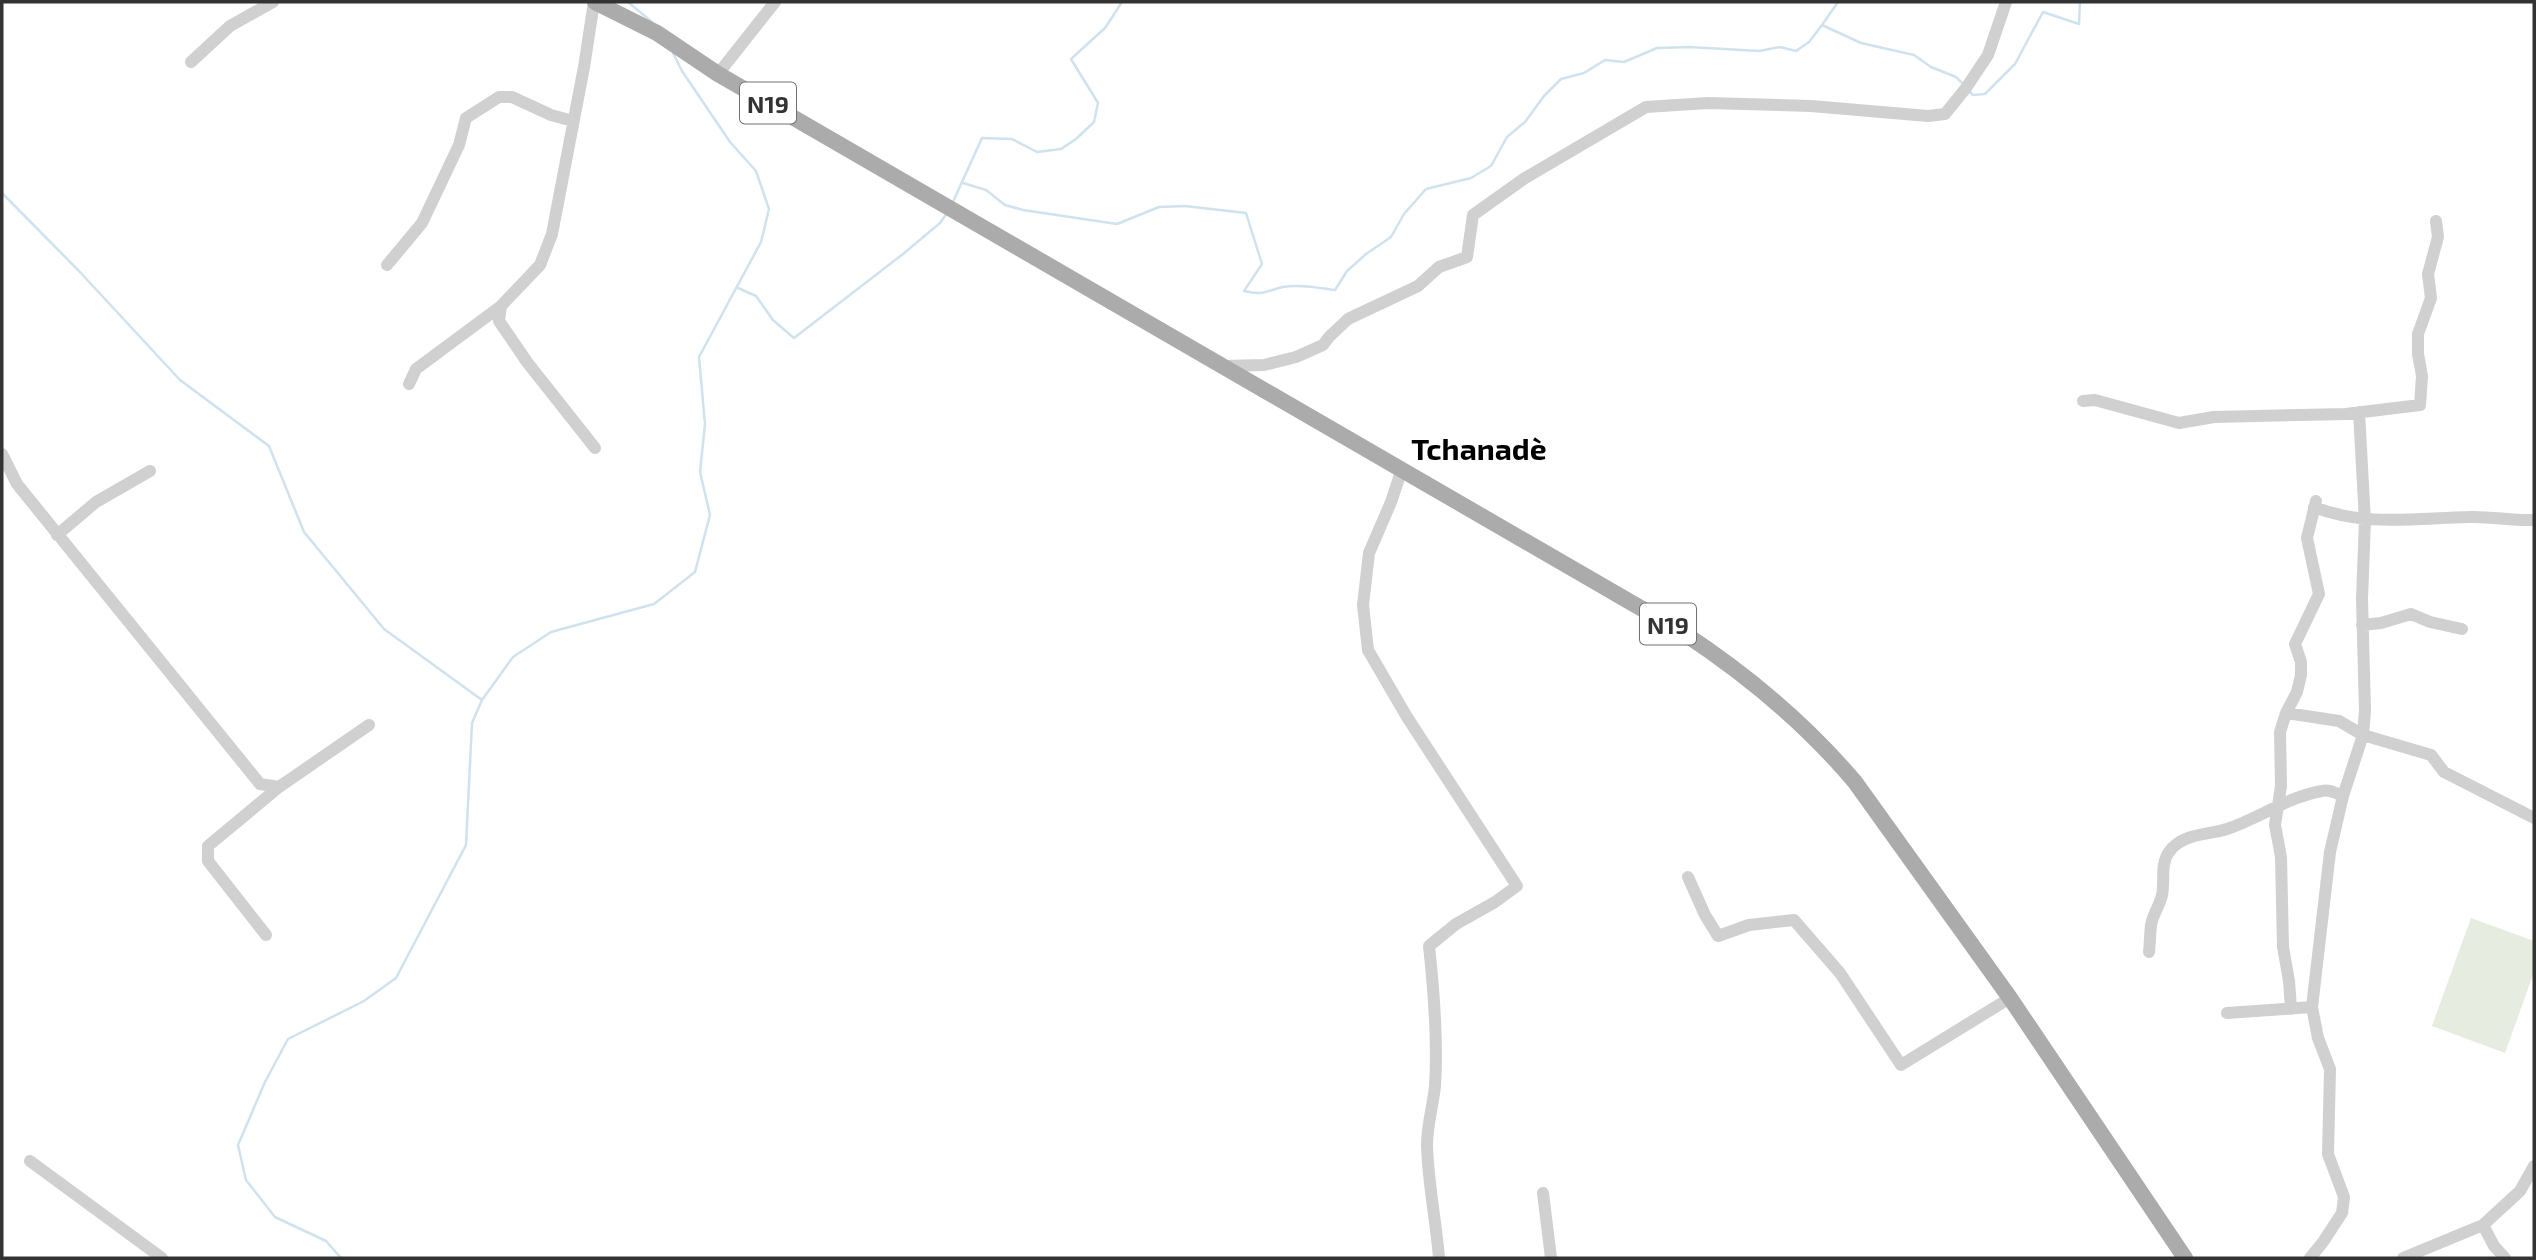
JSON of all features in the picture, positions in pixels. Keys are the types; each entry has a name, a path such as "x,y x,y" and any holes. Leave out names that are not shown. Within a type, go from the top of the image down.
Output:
{"main road":[{"name":"N19","path":"594,2 657,33 718,74 1682,632 1734,668 1791,715 1855,782 2010,998 2185,1258"}],"street":[{"path":"191,62 230,26 273,2"},
{"path":"409,384 416,369 477,321 501,306 540,265 552,234 594,2"},
{"path":"718,74 775,2"},
{"path":"1224,366 1264,365 1296,357 1323,345 1348,319 1418,286 1439,267 1467,257 1473,215 1525,178 1646,107 1708,103 1811,106 1928,116 1945,114 1988,55 2006,2"},
{"path":"387,265 422,223 459,145 466,118 499,97 512,97 551,115 573,121"},
{"path":"2083,401 2095,400 2179,423 2214,417 2359,412 2420,405 2422,376 2418,334 2431,298 2428,274 2438,237 2436,220"},
{"path":"501,306 499,321 527,362 595,448"},
{"path":"2310,1258 2342,1213 2344,1197 2328,1154 2330,1069 2318,1038 2312,1007 2330,852 2343,796 2363,735 2365,711 2362,625 2365,521 2359,412"},
{"path":"2,454 17,484 260,784 279,787"},
{"path":"1402,469 1369,553 1363,605 1368,650 1414,729 1517,886 1456,924 1429,946 1434,995 1435,1088 1427,1147 1439,1258"},
{"path":"57,535 96,502 150,471"},
{"path":"2291,1009 2283,947 2281,857 2275,825 2281,786 2280,732 2297,692 2301,675 2301,662 2295,644 2319,594 2307,538 2315,504 2331,514 2365,521 2473,516 2534,520"},
{"path":"2362,625 2381,623 2411,614 2430,622 2462,629"},
{"path":"2286,713 2339,722 2363,735 2431,755 2444,772 2534,818"},
{"path":"266,935 208,861 208,846 279,787 369,725"},
{"path":"2149,952 2151,923 2163,893 2163,872 2168,853 2180,842 2199,834 2226,829 2256,817 2277,804 2326,790 2343,796"},
{"path":"1688,877 1718,936 1749,925 1794,920 1840,973 1901,1065 2010,998"},
{"path":"2227,1013 2312,1007"},
{"path":"30,1161 162,1258"},
{"path":"2403,1258 2483,1225 2521,1191 2534,1166"},
{"path":"1543,1193 1551,1258"},
{"path":"2483,1225 2494,1246 2505,1258"}],"shaded area":[{"path":"2471,918 2534,941 2534,972 2505,1053 2432,1026"}],"waterway":[{"path":"628,2 652,22"},
{"path":"952,204 982,138 1012,139 1037,152 1061,149 1094,122 1098,103 1071,59 1105,28 1122,2"},
{"path":"1822,25 1838,2"},
{"path":"1968,90 1973,95 1985,94 2015,64 2043,12 2079,24 2080,2"},
{"path":"963,183 986,190 1005,205 1023,210 1117,224 1159,207 1185,206 1246,213 1262,264 1244,291 1260,293 1296,286 1335,290 1347,271 1391,237 1404,214 1426,189 1471,178 1491,166 1507,137 1525,122 1544,96 1561,79 1584,73 1605,60 1624,62 1657,48 1759,51 1780,47 1796,51 1809,42 1822,25 1861,43 1914,55 1931,67 1956,77 1964,85"},
{"path":"341,1258 326,1241 275,1217 246,1180 238,1145 265,1082 288,1039 364,1001 396,978 466,845 472,723 482,700 513,657 551,632 654,604 695,572 710,515 700,472 705,424 699,357 761,242 769,209 756,171 730,142 682,71 673,53"},
{"path":"2,193 180,380 269,446 304,532 384,629 482,700"},
{"path":"738,288 756,296 773,320 794,338 903,254 940,223 947,213"}],"district":[{"name":"Tchanadè","path":"1479,448"}]}
